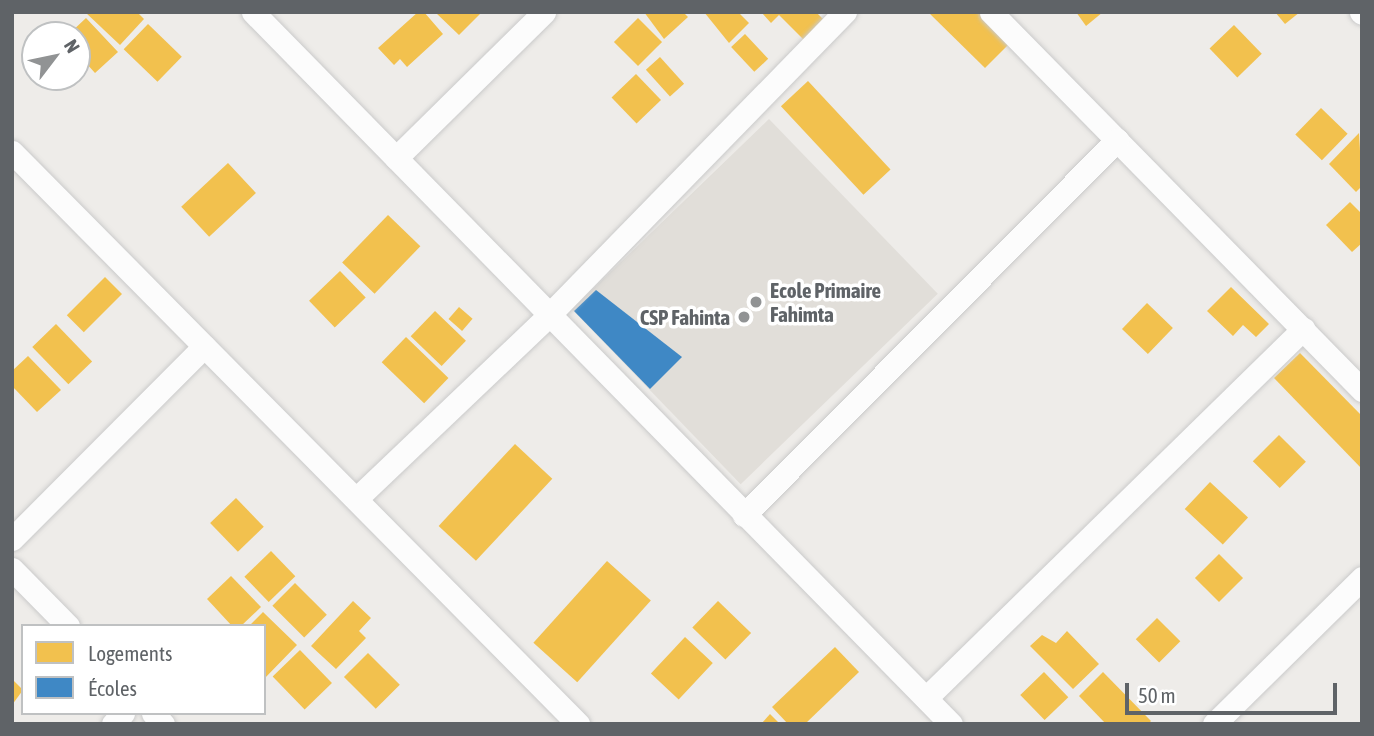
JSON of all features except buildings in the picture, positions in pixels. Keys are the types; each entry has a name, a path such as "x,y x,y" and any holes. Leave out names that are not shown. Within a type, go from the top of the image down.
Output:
{"street":[{"path":"253,12 951,724"},
{"path":"396,158 544,12"},
{"path":"356,499 549,315 845,12"},
{"path":"991,12 1362,390"},
{"path":"744,515 1116,140"},
{"path":"12,152 578,724"},
{"path":"926,698 1303,329"},
{"path":"12,539 204,346"},
{"path":"12,569 66,624"},
{"path":"1214,724 1362,578"}],"shaded area":[{"name":"Ecole Primaire Fahimta","path":"769,119 938,294 741,484 572,309"}],"place":[{"name":"Ecole Primaire Fahimta","path":"756,302"},
{"name":"CSP Fahinta","path":"744,317"}]}
